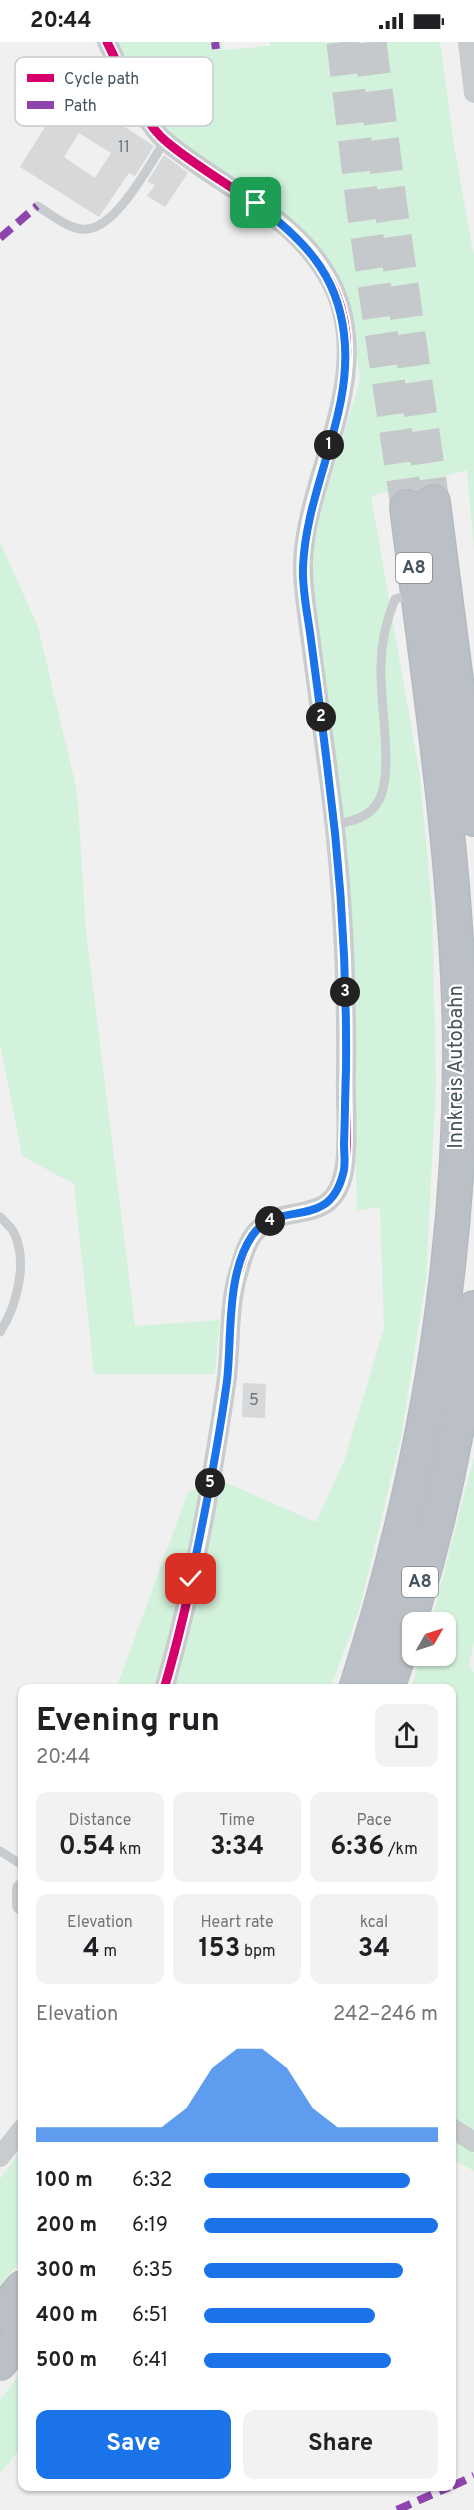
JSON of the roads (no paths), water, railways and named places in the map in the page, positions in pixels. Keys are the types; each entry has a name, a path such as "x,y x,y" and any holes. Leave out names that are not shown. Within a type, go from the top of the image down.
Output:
{"highway":[{"name":"Innkreis Autobahn","path":"357,1684 400,1541 435,1375 448,1277 458,1148 460,1045 452,890 417,593 420,505 474,819"},
{"name":"A8","path":"389,1684 420,1580 446,1474 474,1308"},
{"path":"0,2316 18,2293"},
{"path":"0,2362 18,2340"}],"street":[{"path":"108,42 116,57"},
{"path":"468,42 474,93"},
{"path":"153,126 165,141 256,203 292,232 319,261 337,296 345,335 345,379 304,537 303,578 335,825 343,932 346,1042 344,1172 334,1196 323,1208 278,1217 263,1224 251,1237 238,1272 229,1317 227,1378 205,1512 177,1646 166,1684"},
{"path":"456,2131 474,2142"},
{"path":"0,2157 18,2134"}],"lane":[{"path":"38,206 68,224 86,230 104,224 118,209 165,141"},
{"path":"335,825 365,817 378,803 386,783 380,667 384,628 395,598 417,593"},
{"path":"0,1217 13,1230 21,1253 15,1302 0,1332"},
{"path":"0,1851 18,1862"}],"tunnel":[{"path":"343,42 363,210 407,507"},
{"path":"370,42 433,502"}]}
